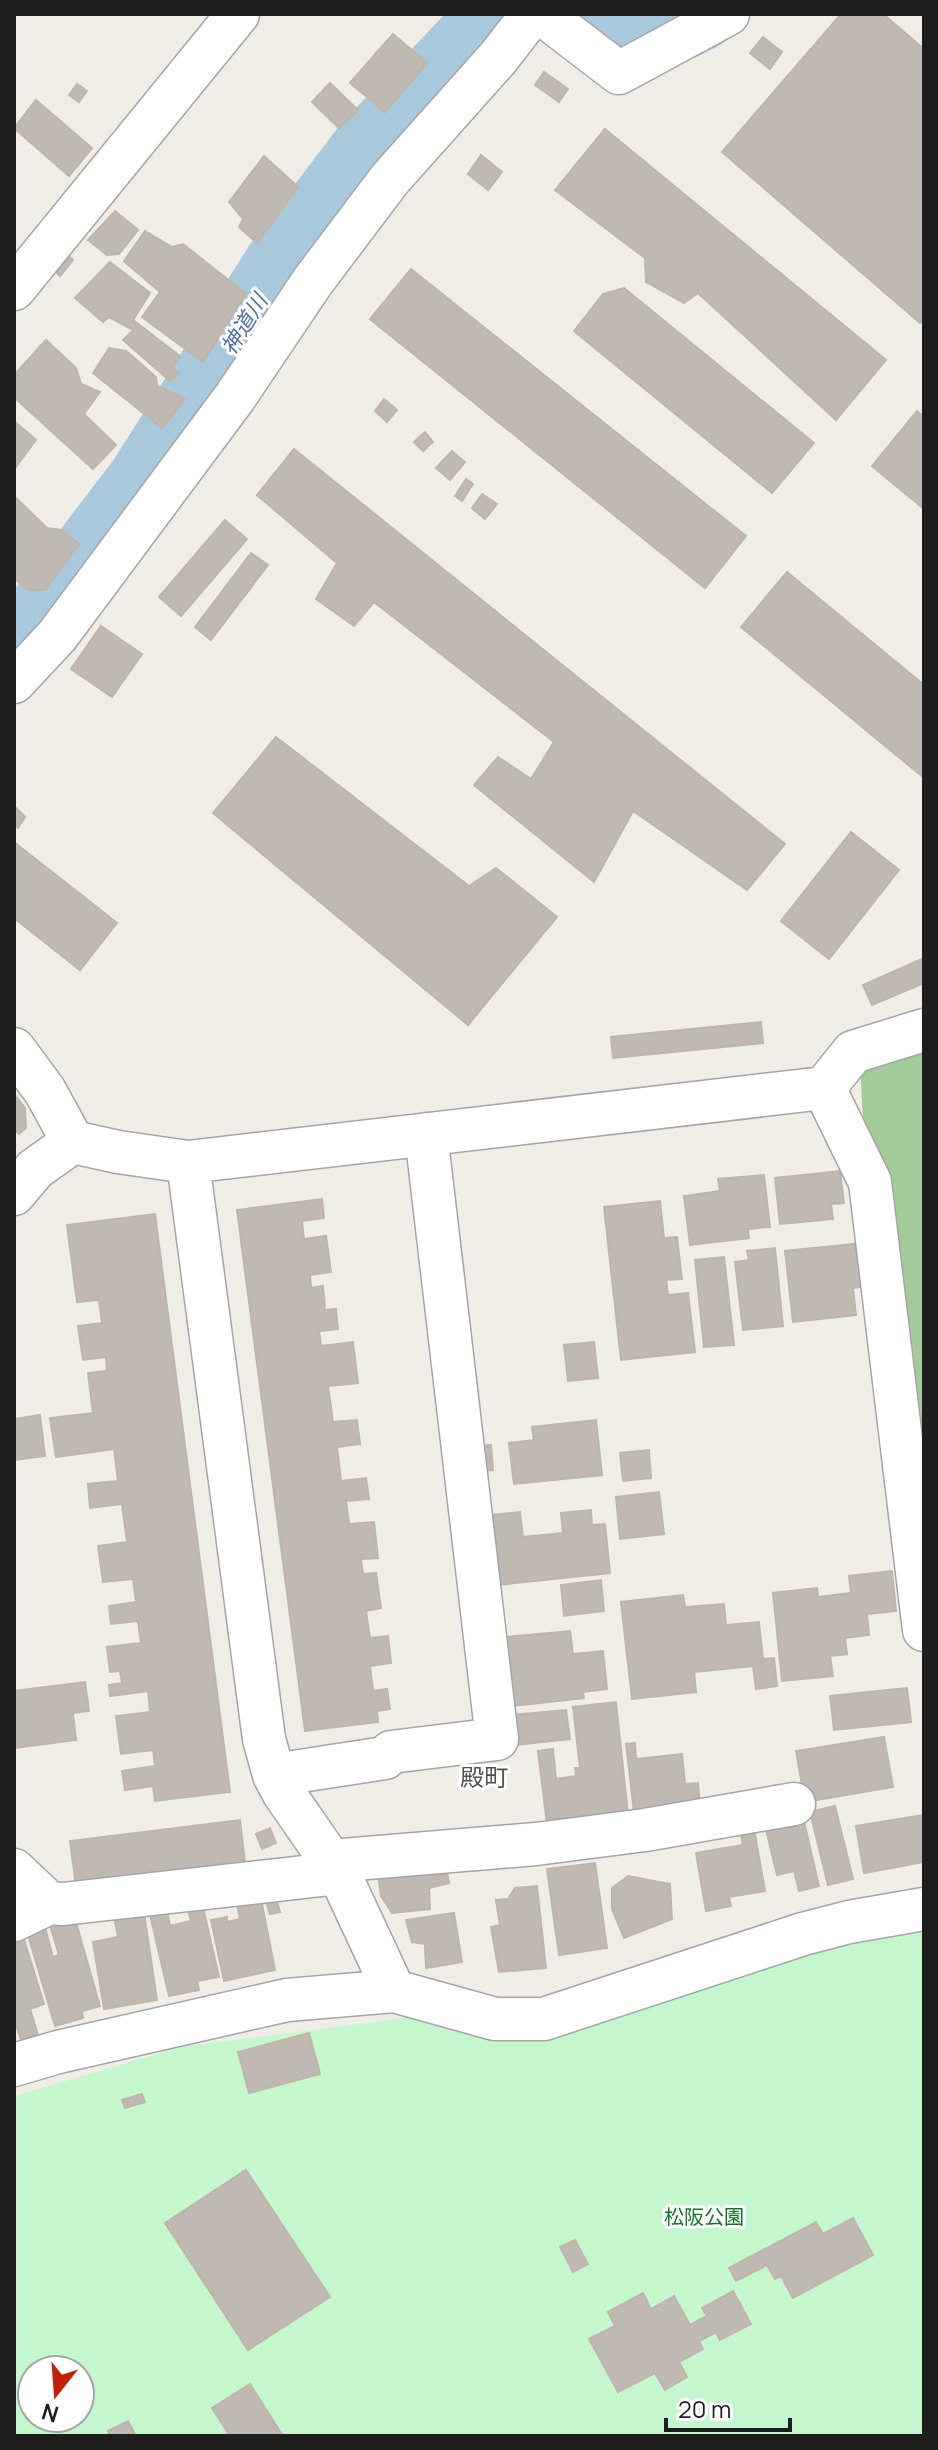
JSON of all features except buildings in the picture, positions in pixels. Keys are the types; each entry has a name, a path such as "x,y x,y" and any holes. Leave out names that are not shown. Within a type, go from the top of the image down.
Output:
{"street":[{"path":"14,289 238,14"},
{"path":"14,682 57,636 123,548 235,397 313,281 390,179 498,58 532,14"},
{"path":"542,14 619,73 728,14"},
{"path":"14,1194 35,1169 73,1142 188,1162 824,1088 853,1052 924,1030"},
{"path":"14,1049 45,1091 73,1142"},
{"path":"824,1088 870,1182 924,1630"},
{"path":"274,1775 385,1758 391,1752 497,1739 426,1134"},
{"path":"188,1162 264,1739 274,1775 335,1867 394,1991"},
{"path":"14,1870 31,1911 335,1867 645,1830 794,1804"},
{"path":"14,2065 58,2052 287,2000 394,1991 495,2019 544,2019 803,1934 849,1922 924,1909"}],"green space":[{"path":"924,1043 924,1446 893,1200 863,1121 860,1065"},
{"name":"松阪公園","path":"924,1931 924,2436 14,2436 14,2096 181,2047 413,2017 509,2038 872,1934"}],"waterway":[{"name":"神道川","path":"14,651 144,481 282,263 368,149 496,14"},
{"name":"神道川","path":"580,14 626,50 700,14"}],"district":[{"name":"殿町","path":"484,1776"}]}
